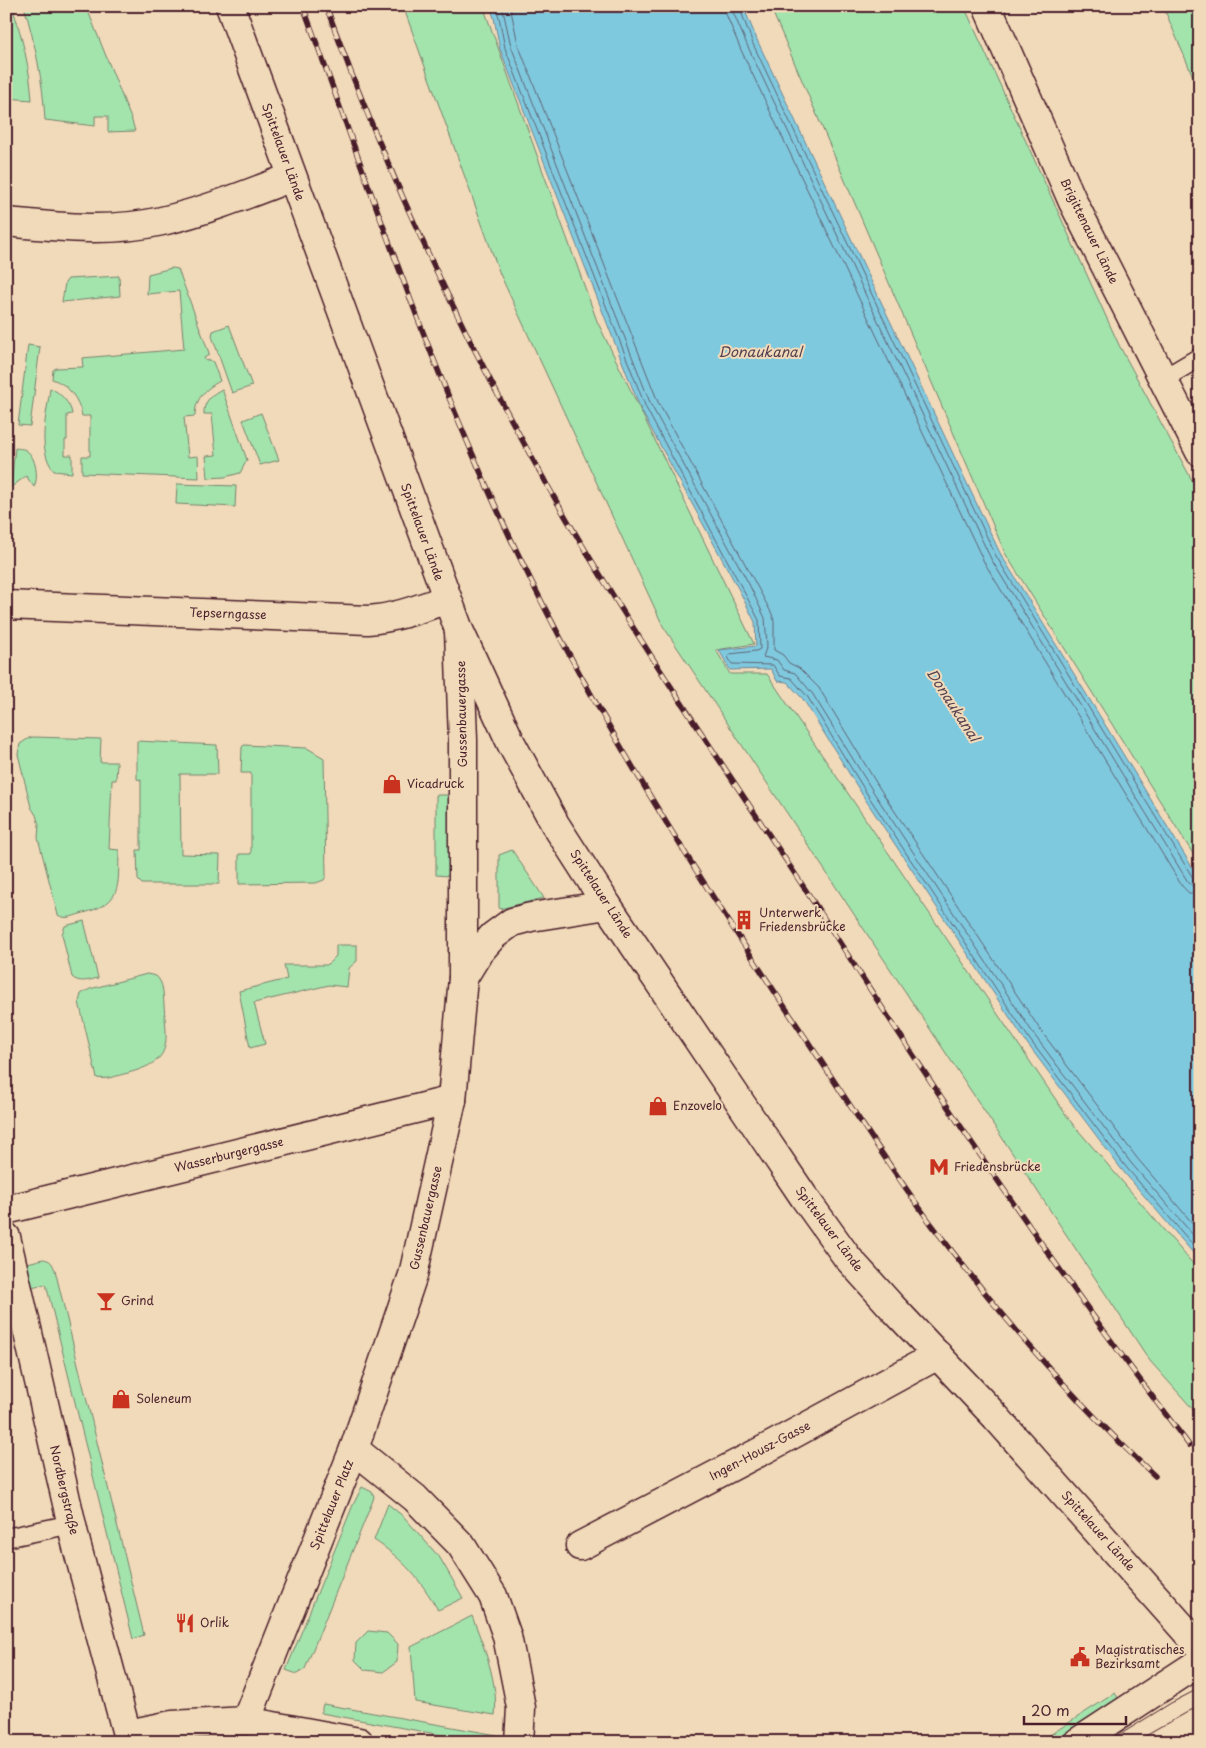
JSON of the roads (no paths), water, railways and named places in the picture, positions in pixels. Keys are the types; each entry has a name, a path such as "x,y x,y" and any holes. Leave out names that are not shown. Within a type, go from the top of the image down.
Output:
{"street":[{"name":"Spittelauer Lände","path":"230,6 459,630 511,742 556,824 607,905 822,1223 867,1279 1008,1429 1200,1647"},
{"name":"Brigittenauer Lände","path":"987,6 1073,202 1200,452"},
{"path":"6,222 72,228 162,221 292,178"},
{"name":"Tepserngasse","path":"6,605 368,620 398,616 447,599"},
{"name":"Gussenbauergasse","path":"354,1449 413,1275 452,1100 464,978 463,740 459,630"},
{"name":"Gussenbauergasse","path":"464,978 471,964 484,947 502,928 512,922 531,916 607,905"},
{"name":"Wasserburgergasse","path":"6,1210 452,1100"},
{"name":"Nordbergstraße","path":"6,1237 72,1524 128,1738"},
{"name":"Ingen-Housz-Gasse","path":"580,1546 765,1449 938,1355"},
{"name":"Spittelauer Platz","path":"246,1721 354,1449 415,1498 461,1545 493,1596 507,1636 518,1691 521,1708 519,1742"},
{"path":"1078,1742 1200,1662"},
{"path":"128,1738 172,1725 246,1721 360,1742"}],"lane":[{"path":"1163,379 1200,357"},
{"path":"6,1538 72,1524"}],"water":[{"name":"Donaukanal","path":"490,6 743,6 758,42 1000,553 1200,880 1200,1261 1122,1170 1026,1042 865,799 803,699 787,682 777,681 771,669 730,670 719,650 756,646 755,622 641,410 500,49"}],"tram line":[{"path":"1108,1742 1171,1703 1200,1688"},
{"path":"1135,1742 1200,1705"}],"railway":[{"path":"303,6 447,394 502,520 536,591 611,729 734,930 875,1144 932,1225 1010,1323 1066,1387 1155,1476"},
{"path":"326,6 375,132 429,256 489,378 583,547 676,694 951,1111 1079,1296 1189,1445"}],"place":[{"name":"Vicadruck","path":"392,784"},
{"name":"Unterwerk Friedensbrücke","path":"744,920"},
{"name":"Enzovelo","path":"658,1106"},
{"name":"Friedensbrücke","path":"939,1167"},
{"name":"Grind","path":"106,1301"},
{"name":"Soleneum","path":"121,1399"},
{"name":"Orlik","path":"185,1623"},
{"name":"Magistratisches Bezirksamt","path":"1080,1657"}]}
